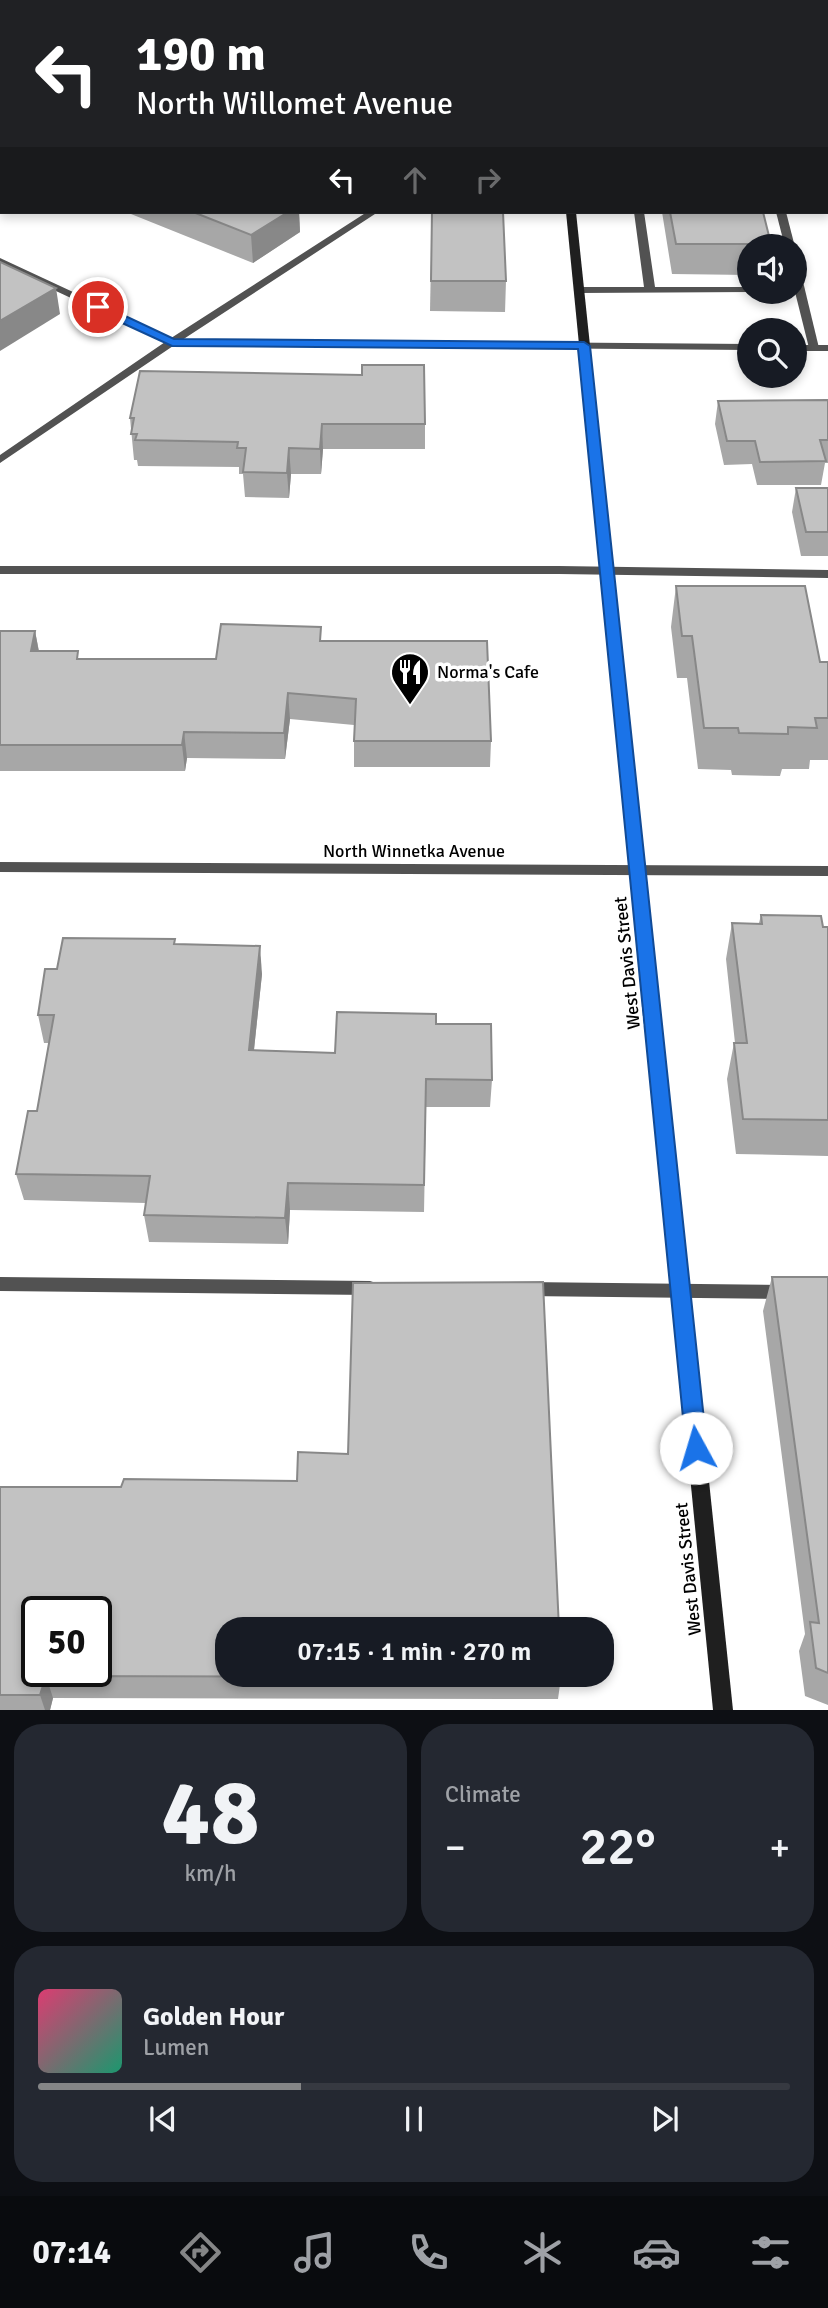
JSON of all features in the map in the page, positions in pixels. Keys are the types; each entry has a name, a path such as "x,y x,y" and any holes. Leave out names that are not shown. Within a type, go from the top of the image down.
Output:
{"main road":[{"name":"West Davis Street","path":"570,214 723,1710"}],"street":[{"path":"0,460 172,342 370,214"},
{"path":"639,214 650,290"},
{"path":"782,214 787,234"},
{"path":"0,261 172,342 737,347"},
{"path":"579,290 737,290"},
{"path":"802,304 814,348"},
{"path":"807,348 828,348"},
{"path":"0,570 559,570 609,573 828,574"},
{"name":"North Winnetka Avenue","path":"0,867 828,871"},
{"path":"0,1284 392,1288"},
{"path":"513,1289 803,1292"}],"building":[{"path":"198,214 285,214 251,235"},
{"path":"432,214 503,214 506,281 431,281"},
{"path":"670,214 764,214 768,234 737,234 737,244 676,244"},
{"path":"0,262 56,288 0,321"},
{"path":"362,365 424,365 425,424 322,424 320,449 289,448 287,473 243,472 246,448 237,448 238,442 135,440 137,434 131,434 134,418 130,418 140,371 362,375"},
{"path":"828,400 828,440 820,440 826,461 760,462 755,441 727,441 718,401"},
{"path":"796,488 828,488 828,532 806,532"},
{"path":"676,586 805,586 820,662 828,662 828,718 815,718 817,728 788,727 788,734 739,733 738,728 704,728 692,636 682,636"},
{"path":"221,624 321,627 320,641 487,641 491,741 354,741 356,699 288,693 284,733 184,732 182,745 0,745 0,631 35,631 31,651 78,651 77,659 216,659"},
{"path":"761,915 821,916 823,927 828,927 828,1120 743,1119 734,1043 747,1043 732,923 762,924"},
{"path":"63,938 175,939 174,944 260,946 249,1050 335,1053 337,1012 436,1014 436,1024 491,1024 492,1080 426,1079 424,1185 288,1183 285,1218 144,1215 150,1176 16,1174 28,1111 37,1111 54,1015 38,1015 45,969 57,969"},
{"path":"772,1277 828,1277 828,1673 816,1668 810,1622 819,1623"},
{"path":"543,1282 558,1617 215,1617 215,1676 112,1676 112,1596 21,1596 21,1687 43,1687 40,1695 0,1695 0,1487 121,1487 124,1479 297,1481 298,1452 348,1454 353,1283"}],"place":[{"name":"Norma's Cafe","path":"410,706"}],"route":[{"path":"98,307 172,342 584,346 696,1448"}]}
